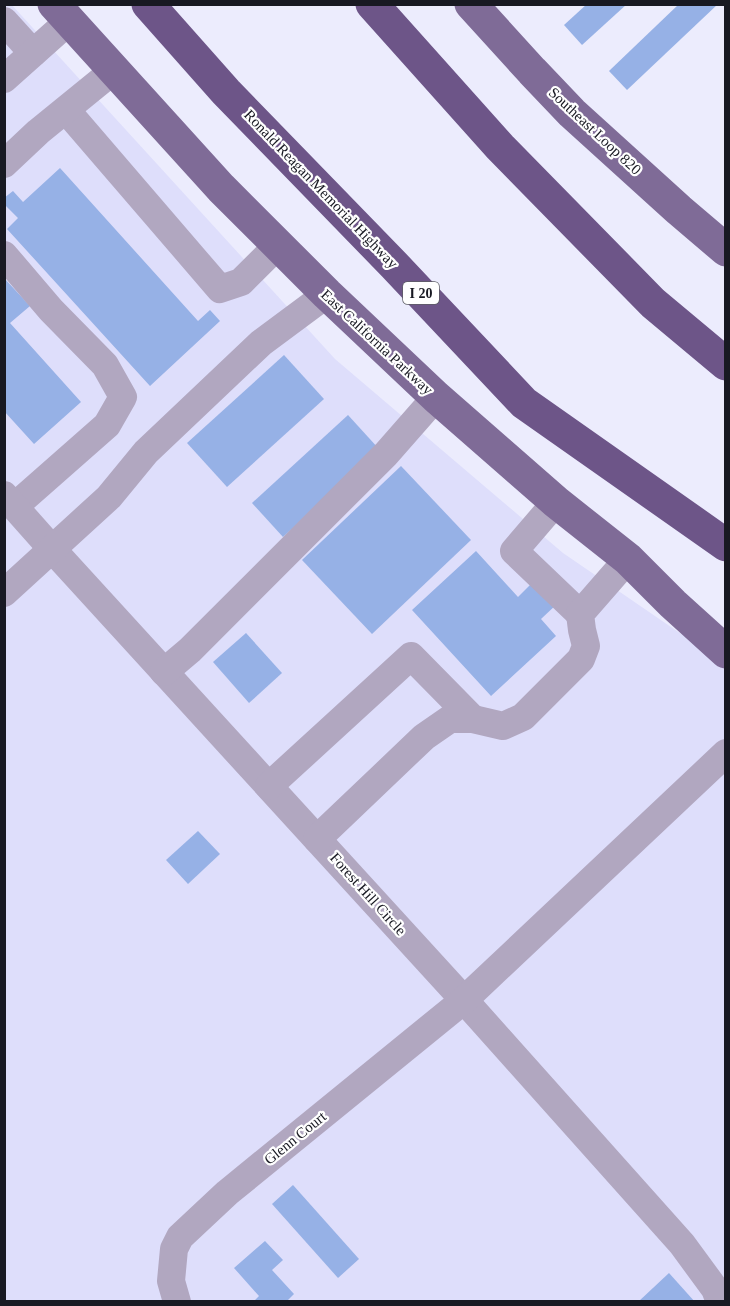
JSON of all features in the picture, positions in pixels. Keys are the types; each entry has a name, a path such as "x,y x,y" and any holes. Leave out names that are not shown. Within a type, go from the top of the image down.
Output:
{"highway":[{"name":"Ronald Reagan Memorial Highway","path":"148,4 226,92 524,403 726,545"},
{"path":"372,4 500,147 653,303 726,364"}],"main road":[{"name":"Southeast Loop 820","path":"471,4 572,113 726,250"},
{"name":"East California Parkway","path":"62,13 113,71 277,246 436,397 556,502 628,559 726,652"}],"street":[{"path":"4,79 33,53 62,13"},
{"path":"4,21 33,53"},
{"path":"4,164 38,132 113,71"},
{"path":"66,110 220,289 241,282 277,246"},
{"path":"4,255 51,310 105,365 123,397 107,425 10,501"},
{"path":"4,593 109,497 146,452 261,343 327,294"},
{"path":"164,672 198,642 386,454 436,397"},
{"name":"Forest Hill Circle","path":"10,501 464,1000 682,1244 716,1289 720,1302"},
{"path":"317,839 424,737 450,719 473,719 503,726 524,717 581,659 586,646 580,614 514,551 556,502"},
{"path":"580,614 628,559"},
{"path":"673,604 726,638"},
{"path":"269,786 411,656 473,719"},
{"name":"Glenn Court","path":"177,1302 171,1281 174,1249 180,1237 236,1186 464,1000 726,753"}],"shaded area":[{"path":"11,4 335,359 563,553 725,664 726,1301 5,1302 4,5"}],"building":[{"path":"587,4 627,4 582,45 564,25"},
{"path":"679,4 718,4 627,90 609,71"},
{"path":"60,168 198,321 210,310 220,321 150,386 7,229 18,218 4,204 4,198 13,191 23,202"},
{"path":"4,278 30,306 10,323 81,402 34,444 4,411"},
{"path":"284,355 324,399 227,487 187,443"},
{"path":"348,415 379,449 283,537 252,503"},
{"path":"401,466 471,540 372,634 302,560"},
{"path":"476,551 518,597 536,579 558,603 541,619 556,636 491,696 412,610"},
{"path":"246,633 282,673 249,703 213,662"},
{"path":"198,831 220,854 188,884 166,860"},
{"path":"293,1185 359,1259 338,1278 272,1204"},
{"path":"265,1241 283,1260 272,1270 294,1294 286,1302 253,1302 259,1296 234,1268"},
{"path":"669,1273 695,1302 638,1302"}]}
